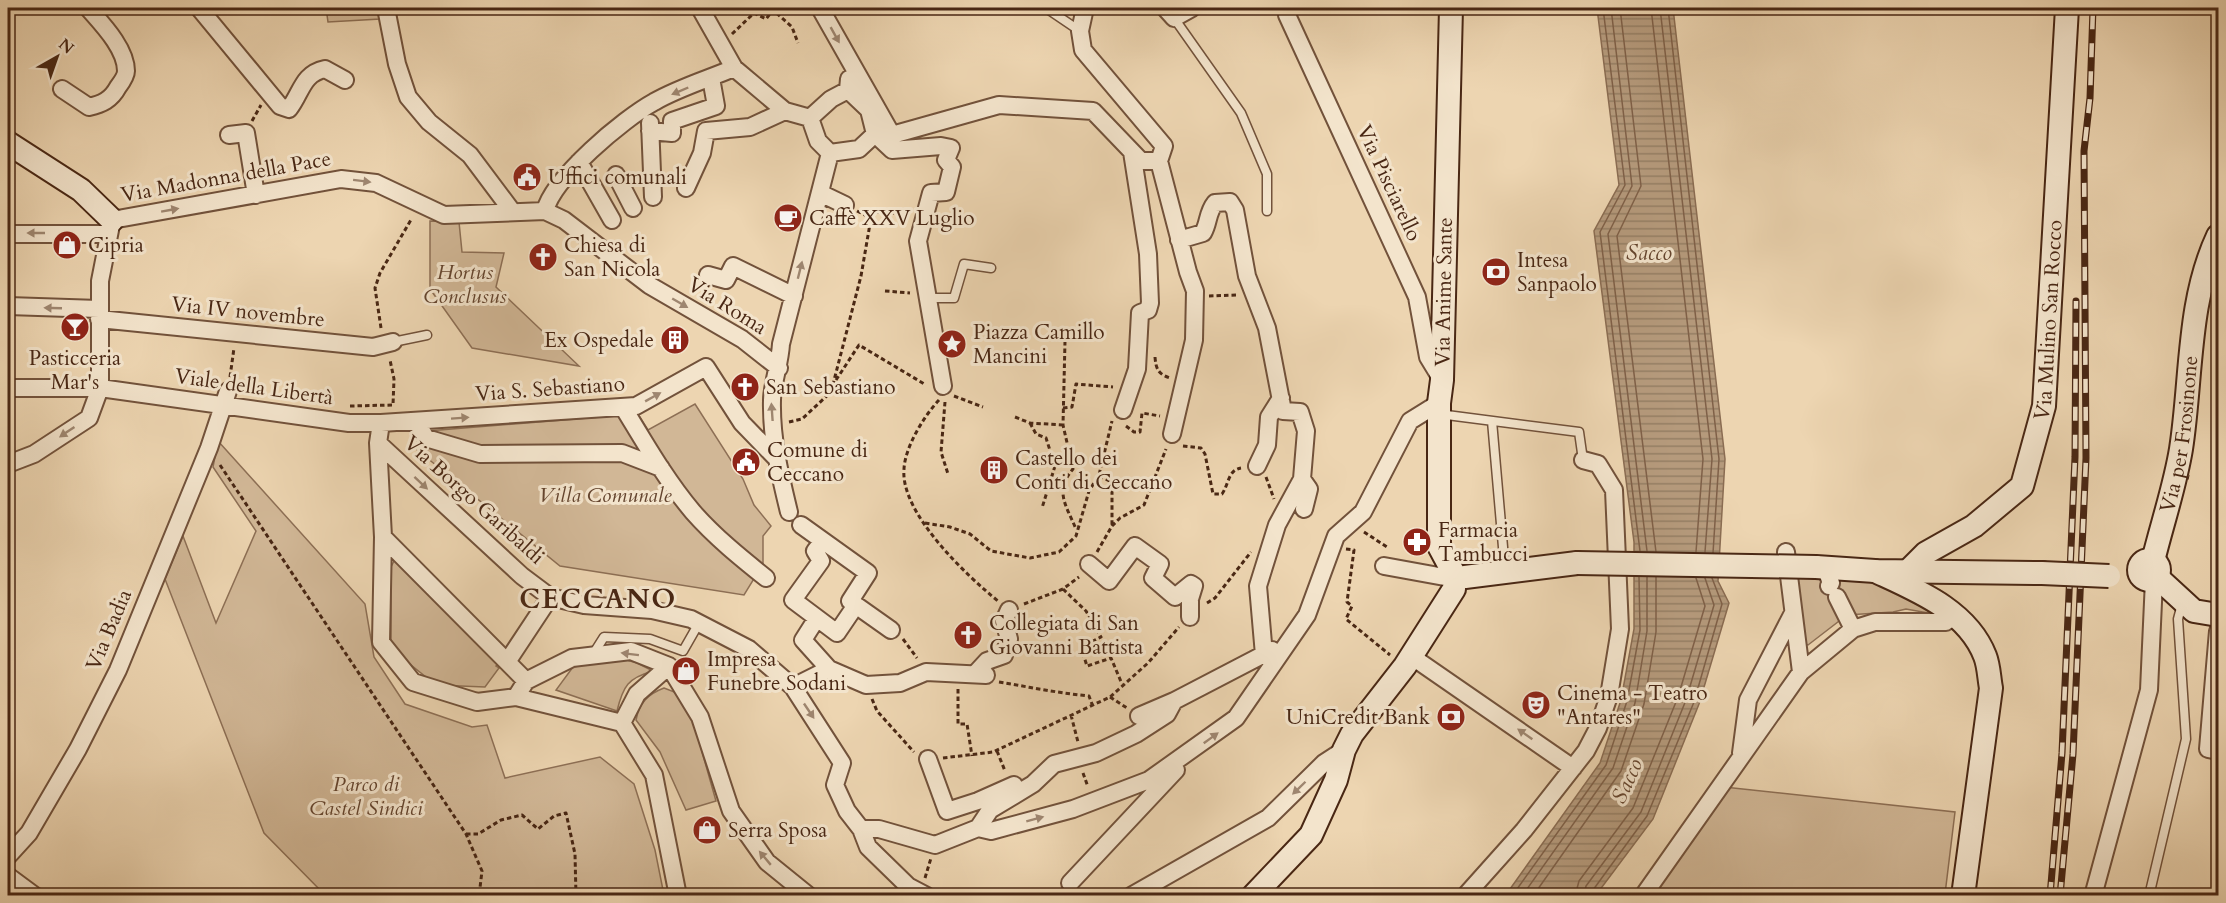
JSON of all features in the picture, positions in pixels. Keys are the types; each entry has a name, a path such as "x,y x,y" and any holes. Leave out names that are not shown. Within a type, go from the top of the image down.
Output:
{"main road":[{"name":"Via Anime Sante","path":"1451,8 1442,380 1439,408 1439,546 1456,579"},
{"name":"Via Mulino San Rocco","path":"1908,572 1926,553 1974,526 2022,486 2041,418 2045,394 2067,8"},
{"path":"8,143 81,190 110,227"},
{"name":"Via per Frosinone","path":"2151,573 2181,450 2198,301 2206,263 2218,236"},
{"path":"1253,896 1311,835 1336,780 1344,750 1352,734 1404,660 1456,579 1577,563 1827,579 1875,571 2109,576 2151,573 2194,611 2218,615"},
{"path":"1875,571 1929,597 1973,634 1986,658 1990,688 1963,896"}],"street":[{"path":"62,89 89,107 104,104 117,90 126,72 124,59 119,50 88,8"},
{"path":"199,8 280,106 289,109 300,94 301,84 313,71 325,69 345,80"},
{"path":"386,8 397,64 408,97 429,122 470,155 512,211"},
{"path":"699,8 722,43 734,68 785,111 810,118"},
{"path":"820,8 892,135 999,105 1093,111 1141,161 1159,161"},
{"path":"1084,8 1080,31 1083,50 1164,146 1159,161 1195,296 1194,340 1170,437"},
{"path":"1169,13 1192,8"},
{"name":"Via Pisciarello","path":"1287,8 1287,15 1417,297 1428,357 1442,380"},
{"path":"848,90 851,63"},
{"path":"545,211 555,188 579,162 649,105 734,68"},
{"path":"650,131 672,133 672,121 716,106 711,78"},
{"path":"810,118 831,99 848,90"},
{"path":"848,90 869,110 874,134 892,150 941,146 951,148 946,160 952,167 946,192 932,193 918,242 944,392"},
{"path":"649,105 653,196"},
{"path":"686,188 702,153 706,131 750,127 785,111"},
{"path":"810,118 818,141 830,153"},
{"path":"238,134 256,195"},
{"path":"830,153 859,149 874,134"},
{"path":"1117,408 1133,384 1139,353 1137,335 1140,313 1148,310 1150,303 1148,254 1132,152"},
{"path":"789,512 776,457 772,398 779,368 781,344 830,153"},
{"path":"579,162 612,220"},
{"path":"616,175 633,207"},
{"name":"Via Madonna della Pace","path":"100,388 100,281 110,227 341,179 376,183 444,215 545,211"},
{"path":"820,193 845,205"},
{"path":"1179,240 1203,233 1207,228 1209,210 1215,203 1230,202 1235,210 1246,272 1262,309 1283,411 1300,412 1306,431 1302,479 1277,525 1258,586 1264,655"},
{"name":"Via Roma","path":"545,211 564,220 649,285 742,339 779,368"},
{"path":"8,234 110,227"},
{"path":"708,275 726,280 733,266 794,296"},
{"name":"Via IV novembre","path":"8,306 99,314 235,338 373,347 388,343"},
{"name":"Via S. Sebastiano","path":"381,423 636,406 706,367 742,423 776,457"},
{"name":"Viale della Libertà","path":"8,388 100,388 225,398 349,423 381,423"},
{"path":"8,464 34,454 89,418 100,388"},
{"name":"Via Badia","path":"8,856 35,823 78,749 118,670 209,448 225,398"},
{"path":"1257,466 1267,445 1269,417 1281,398"},
{"path":"623,407 661,468 693,512 736,555 766,578"},
{"path":"861,829 879,829 935,845 978,828 991,831 1094,801 1149,780 1184,757 1236,718 1307,615 1335,536 1363,512 1410,421 1439,408"},
{"path":"416,421 426,438 480,454 622,453 661,468"},
{"path":"381,423 378,443 383,537 381,642 413,682 477,702 516,697 622,723 654,775 678,896"},
{"name":"Via Borgo Garibaldi","path":"378,443 522,576 550,597 584,606 652,610 699,623 749,649 793,687 842,763 835,785 847,811 861,829 868,847 908,886 927,896"},
{"path":"1465,896 1478,887 1586,751 1598,728 1609,696 1620,629 1614,490 1598,464 1583,460"},
{"path":"1302,479 1309,489 1304,509"},
{"path":"801,525 868,573 850,601 891,630"},
{"path":"383,537 526,681"},
{"path":"823,541 815,551 821,561 793,600 837,633 856,605"},
{"path":"1089,564 1109,581 1135,546 1160,564 1153,578 1174,597 1191,584 1194,586 1190,599 1190,617"},
{"path":"1786,552 1801,672"},
{"path":"1384,566 1456,579"},
{"path":"2093,896 2150,690 2151,573"},
{"path":"1827,579 1853,629"},
{"path":"507,662 550,597"},
{"path":"817,618 803,640 829,669 866,685 900,683 926,672 973,674 987,661 1004,655 1009,639 1004,621 1009,610"},
{"path":"1741,757 1748,700 1793,613"},
{"path":"1643,896 1801,672 1853,629 1875,622 1946,622 1953,616"},
{"path":"2218,631 2208,749 2218,751"},
{"path":"1139,716 1174,701 1294,637"},
{"path":"516,697 526,681 572,658 631,651 669,666 700,717 731,811 767,862 809,896"},
{"path":"1404,660 1573,768"},
{"path":"622,723 637,694 669,666"},
{"path":"793,687 829,669"},
{"path":"978,828 990,810 1033,784 1054,764 1079,757 1136,734 1167,714 1174,701"},
{"path":"1131,896 1268,818 1324,763 1344,750"},
{"path":"1070,883 1181,764 1184,757"},
{"path":"928,759 947,812 1030,776 1043,775"},
{"path":"8,876 35,896"}],"lane":[{"path":"1046,8 1080,31"},
{"path":"1169,13 1241,113 1267,174 1267,211"},
{"path":"928,296 954,298 964,264 991,268"},
{"path":"388,343 427,335"},
{"path":"1439,408 1492,421 1580,432 1583,460"},
{"path":"1492,421 1505,571"},
{"path":"2150,896 2186,739 2178,619 2182,600"},
{"path":"592,656 604,637 650,639 683,651 699,623"}],"path":[{"path":"722,43 754,14 766,19 773,10 792,27 798,42"},
{"path":"238,134 261,105 265,88"},
{"path":"350,404 393,405 394,379 375,288 398,238 422,204"},
{"path":"845,205 871,218"},
{"path":"834,384 861,276 874,212 902,214 916,207 927,209"},
{"path":"1195,296 1245,295 1246,272"},
{"path":"885,291 928,296"},
{"path":"225,398 235,338"},
{"path":"923,523 950,527 970,534 992,551 1029,558 1059,552 1076,536 1062,488 1064,480 1073,469 1063,425 1065,341"},
{"path":"773,426 802,419 824,401 858,345 944,392 983,407"},
{"path":"1139,353 1155,353 1156,369 1162,376 1184,382"},
{"path":"1063,408 1072,407 1076,384 1115,387 1117,408 1099,476 1089,491 1076,530"},
{"path":"944,392 941,453 948,474"},
{"path":"944,392 924,415 903,471 907,491 923,523 981,588 1009,610 1063,589 1077,580 1112,526 1120,518 1144,505 1170,437 1190,448 1201,448 1205,454 1210,486 1213,494 1217,496 1226,488 1235,469 1257,466 1263,472 1274,498 1277,525"},
{"path":"1015,417 1030,423 1063,425"},
{"path":"1030,423 1036,434 1046,438 1054,466 1042,508"},
{"path":"209,448 466,834 482,871 479,896"},
{"path":"1099,476 1112,482 1112,526"},
{"path":"1360,529 1387,547 1384,566"},
{"path":"1353,539 1347,549 1354,550 1347,602 1352,606 1346,619 1404,660"},
{"path":"866,685 877,711 916,754 928,759 972,756 997,750 1110,697 1148,663 1190,617 1215,598 1252,550"},
{"path":"1063,589 1086,611 1101,638 1081,647 1087,666 1111,658 1122,684"},
{"path":"891,630 903,639 918,660"},
{"path":"972,756 967,724 958,723 973,674 993,681 1022,684 1033,690 1089,696 1092,704"},
{"path":"1071,714 1079,757 1094,801"},
{"path":"997,750 1011,786"},
{"path":"466,834 478,834 501,820 522,816 538,829 554,816 566,813 575,854 576,896"},
{"path":"908,886 924,883 935,845"}],"green space":[{"path":"326,8 379,8 380,19 328,22"},
{"name":"Hortus Conclusus","path":"430,221 459,222 462,252 504,253 496,287 579,366 472,348 430,289"},
{"name":"Villa Comunale","path":"695,404 743,479 754,505 771,526 763,536 763,564 744,595 560,566 416,449 415,432 638,414 648,430"},
{"name":"Parco di Castel Sindici","path":"218,441 365,604 374,657 405,704 472,727 487,725 505,778 600,757 634,784 655,850 664,895 325,895 264,833 165,579 183,536 216,623 256,531 213,467"},
{"path":"396,557 498,663 496,666 499,668 485,687 436,685 391,649 391,567"},
{"path":"1791,574 1857,574 1900,592 1934,614 1906,609 1847,615 1808,645 1802,643"},
{"path":"620,658 653,671 628,684 624,689 617,711 556,690 573,667"},
{"path":"664,688 677,693 693,720 716,801 686,810 660,752 636,720 645,700"},
{"path":"1724,787 1955,812 1945,894 1646,896"}],"water":[{"name":"Sacco","path":"1597,8 1673,8 1725,459 1718,581 1729,603 1699,704 1653,819 1596,895 1505,896 1600,763 1621,700 1634,629 1634,542 1594,231 1619,185"}],"railway":[{"path":"2060,896 2073,754 2086,458 2084,151 2090,98 2093,8"},
{"path":"2050,896 2062,753 2075,457 2076,301"}],"place":[{"name":"Uffici comunali","path":"527,177"},
{"name":"Caffè XXV Luglio","path":"788,218"},
{"name":"Cipria","path":"67,245"},
{"name":"Chiesa di San Nicola","path":"543,257"},
{"name":"Intesa Sanpaolo","path":"1496,272"},
{"name":"Pasticceria Mar's","path":"75,327"},
{"name":"Ex Ospedale","path":"675,340"},
{"name":"Piazza Camillo Mancini","path":"952,344"},
{"name":"San Sebastiano","path":"745,387"},
{"name":"Comune di Ceccano","path":"746,462"},
{"name":"Castello dei Conti di Ceccano","path":"994,470"},
{"name":"Farmacia Tambucci","path":"1417,542"},
{"name":"Collegiata di San Giovanni Battista","path":"968,635"},
{"name":"Impresa Funebre Sodani","path":"686,671"},
{"name":"Cinema - Teatro \"Antares\"","path":"1536,705"},
{"name":"UniCredit Bank","path":"1451,717"},
{"name":"Serra Sposa","path":"707,830"}],"district":[{"name":"CECCANO","path":"598,599"}]}
